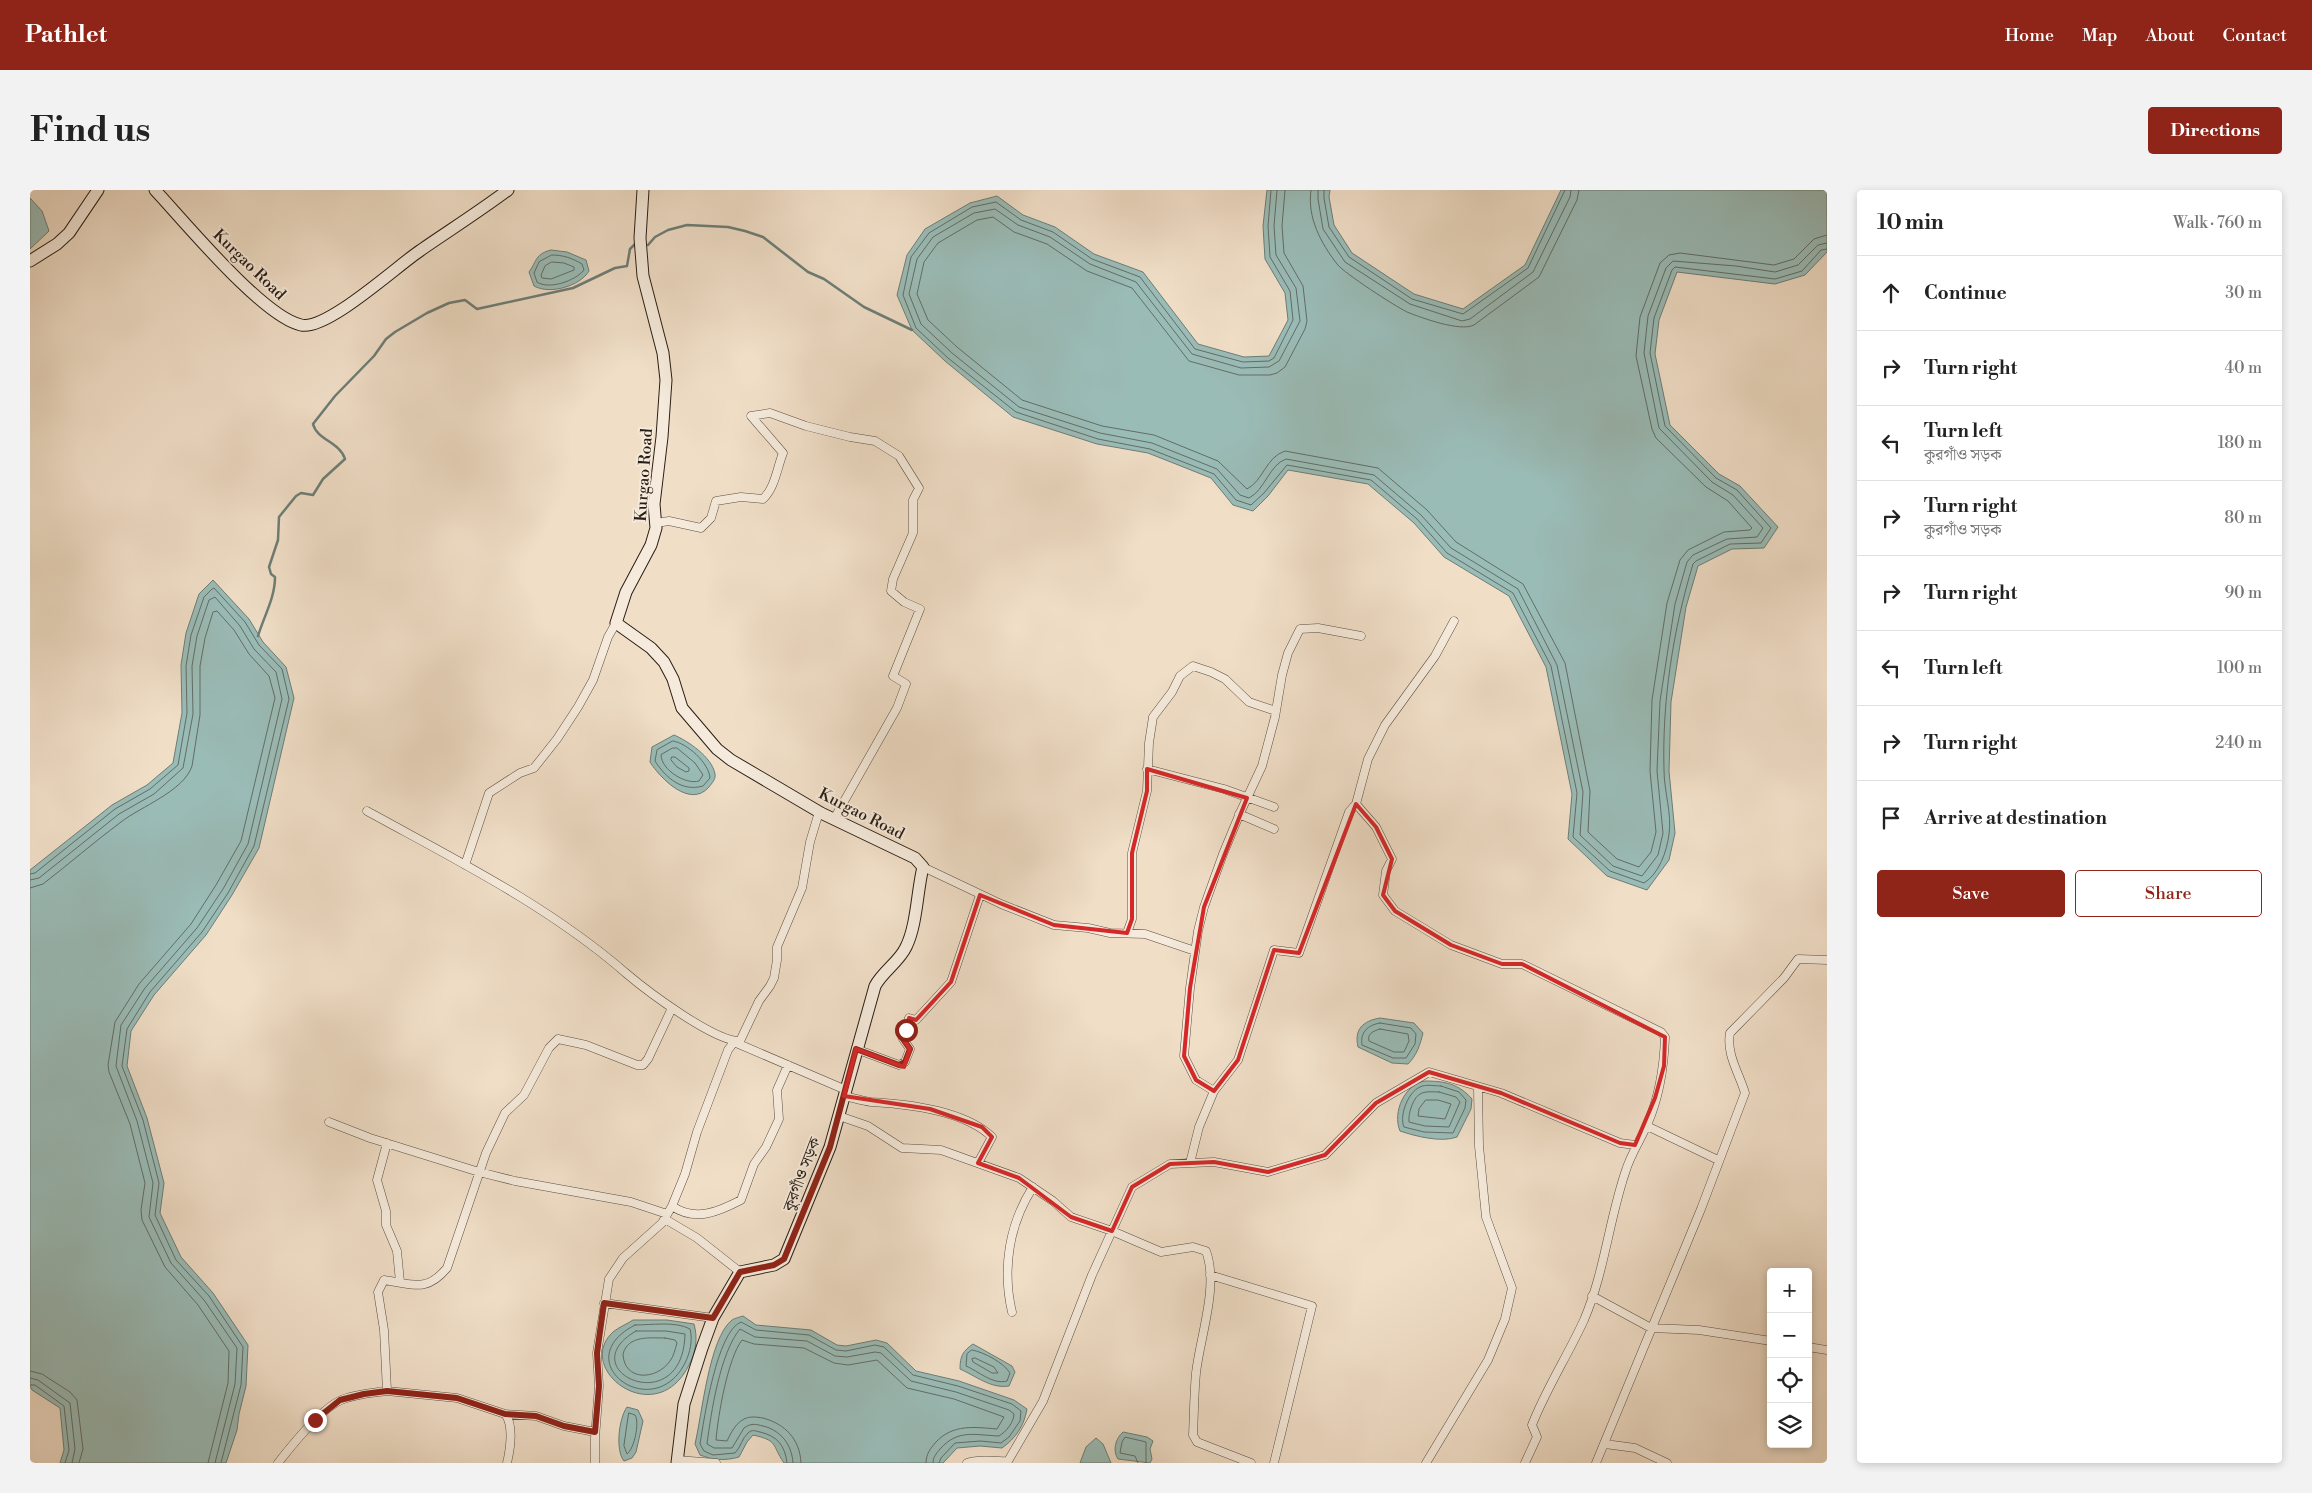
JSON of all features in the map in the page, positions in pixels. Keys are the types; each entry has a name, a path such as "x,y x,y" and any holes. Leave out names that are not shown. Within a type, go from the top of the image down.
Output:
{"street":[{"path":"30,261 57,244 69,233 98,190"},
{"name":"Kurgao Road","path":"155,190 247,288 290,321 309,326 328,318 370,290 421,250 471,218 508,190"},
{"name":"Kurgao Road","path":"643,190 640,238 643,276 663,353 666,380 654,504 656,528 651,544 626,592 616,623 652,648 664,662 673,679 682,708 717,749 741,766 819,812 915,858 923,867"},
{"path":"656,523 669,521 700,528 711,518 716,501 741,497 763,499 770,492 776,468 784,453 751,416 770,413 806,426 850,438 875,441 899,456 919,488 913,500 913,532 893,579 891,591 904,602 920,609 893,676 906,684 897,708 834,819"},
{"path":"1190,1163 1199,1127 1214,1092 1238,1060 1274,950 1299,954 1349,812 1356,804 1368,758 1385,725 1435,656 1454,621"},
{"path":"465,865 490,793 520,773 534,768 557,739 578,707 592,680 608,637 616,623"},
{"path":"1214,1092 1196,1080 1184,1056 1195,951 1204,908 1239,814 1262,766 1288,653 1300,629 1318,628 1361,636"},
{"path":"1127,933 1132,919 1132,853 1147,791 1147,770 1153,717 1172,692 1180,676 1193,666 1211,672 1225,679 1249,702 1276,711"},
{"path":"1147,770 1224,789 1274,807"},
{"path":"1356,804 1376,827 1392,858 1386,871 1383,895 1395,911 1451,945 1502,964 1522,964 1661,1032 1666,1037 1664,1066 1647,1126 1635,1145 1623,1180 1605,1258 1584,1319 1532,1425 1537,1437 1525,1463"},
{"path":"367,811 531,902 672,1008 721,1037 788,1065 845,1093 870,1102 884,1101 930,1109 967,1120 982,1127 992,1137 978,1163"},
{"path":"734,1042 740,1041 759,1001 774,978 777,960 776,947 802,888 810,842 819,812"},
{"path":"1239,814 1274,828"},
{"path":"923,867 980,895 1054,925 1145,934 1195,951"},
{"name":"কুরগাঁও সড়ক","path":"740,1272 774,1265 784,1259 830,1147 875,986 879,979 900,958 907,946 923,867"},
{"path":"856,1049 899,1065 905,1062 910,1049 903,1039 909,1018 916,1020 941,990 952,982 980,895"},
{"path":"1596,1463 1701,1209 1745,1093 1740,1076 1730,1055 1730,1033 1784,978 1798,959 1827,960"},
{"path":"387,1391 384,1330 378,1292 384,1280 426,1285 437,1280 446,1268 479,1172 505,1113 524,1095 549,1048 558,1039 586,1045 637,1065 643,1064 648,1060 672,1008"},
{"path":"595,1463 595,1432 599,1386 597,1353 609,1279 615,1268 624,1258 652,1234 672,1206 720,1069 734,1042"},
{"path":"672,1206 683,1213 698,1215 724,1209 741,1200 754,1164 766,1148 779,1118 777,1090 788,1065"},
{"path":"967,1463 978,1459 1008,1462 1043,1401 1092,1275 1132,1187 1170,1164 1214,1162 1268,1172 1325,1155 1376,1103 1429,1072 1478,1088 1501,1093 1620,1143 1635,1145"},
{"path":"1426,1463 1488,1360 1505,1319 1512,1288 1486,1218 1479,1146 1478,1088"},
{"path":"839,1116 868,1126 902,1148 941,1150 1019,1178 1071,1217 1112,1231 1161,1252 1192,1246 1206,1251 1210,1262 1209,1296 1196,1374 1193,1435 1197,1442 1251,1463"},
{"path":"329,1122 387,1143 479,1172 514,1181 631,1202 666,1216 740,1272 713,1318 684,1404 677,1461 716,1463"},
{"path":"1647,1126 1718,1160"},
{"path":"387,1143 377,1180 386,1211 386,1225 397,1251 400,1282"},
{"path":"1012,1312 1006,1277 1011,1236 1017,1216 1033,1187"},
{"path":"1210,1275 1312,1306 1274,1463"},
{"path":"1592,1296 1651,1328 1699,1330 1767,1340"},
{"path":"604,1303 713,1318"},
{"path":"1812,1348 1827,1350"},
{"path":"280,1463 315,1420 340,1400 387,1391 457,1398 505,1414 536,1416 564,1426 595,1432"},
{"path":"505,1414 508,1418 510,1435 507,1463"},
{"path":"1605,1444 1634,1448 1667,1463"}],"highlighted area":[{"path":"1147,769 1247,798 1204,907 1190,988 1184,1056 1196,1080 1214,1091 1238,1060 1274,950 1299,953 1356,804 1376,827 1392,859 1383,895 1395,911 1451,945 1502,964 1522,964 1665,1037 1664,1066 1655,1098 1635,1145 1620,1143 1501,1093 1429,1072 1376,1103 1325,1155 1268,1172 1214,1162 1170,1164 1132,1187 1112,1231 1071,1217 1019,1178 978,1163 992,1137 982,1127 930,1109 844,1096 856,1049 904,1067 910,1049 903,1039 909,1018 916,1020 951,982 980,895 1054,925 1127,933 1132,919 1132,853 1147,791"}],"water":[{"path":"1267,190 1330,190 1329,197 1334,225 1352,253 1414,294 1463,309 1525,265 1561,190 1827,190 1827,252 1805,275 1775,284 1677,272 1659,320 1655,354 1670,425 1719,474 1740,486 1778,527 1764,548 1732,549 1698,566 1686,607 1671,702 1669,771 1675,833 1669,860 1647,890 1607,876 1568,839 1572,794 1546,667 1509,596 1444,557 1414,523 1368,484 1288,470 1268,496 1253,511 1233,505 1211,478 1148,453 1097,444 1013,417 945,361 912,330 897,295 907,255 925,229 970,203 997,196 1023,215 1055,227 1094,254 1143,272 1198,344 1244,357 1269,356 1288,320 1285,293 1265,259 1263,226"},
{"path":"30,198 42,211 49,231 30,249"},
{"path":"551,250 567,252 586,260 589,271 579,281 564,288 548,290 534,286 529,272 539,256"},
{"path":"213,580 249,619 263,642 286,667 294,698 259,848 206,935 154,995 131,1031 127,1066 147,1118 164,1183 160,1213 181,1257 213,1293 248,1345 246,1386 237,1430 226,1463 60,1463 64,1450 60,1408 32,1390 30,1386 30,870 112,805 147,785 173,763 182,713 181,665 186,633 199,594"},
{"path":"674,735 699,750 713,768 714,779 709,787 701,793 693,795 676,789 661,776 650,762 652,747"},
{"path":"1380,1018 1414,1023 1423,1033 1418,1050 1408,1064 1392,1063 1358,1047 1357,1035 1361,1027 1369,1021"},
{"path":"1425,1081 1451,1084 1462,1090 1472,1099 1471,1109 1457,1137 1436,1139 1420,1137 1400,1131 1398,1116 1402,1100 1412,1087"},
{"path":"743,1316 756,1325 811,1330 837,1345 846,1346 876,1340 887,1343 916,1371 959,1381 1014,1400 1027,1409 1024,1421 1015,1436 1002,1448 980,1446 957,1448 943,1463 784,1463 771,1441 753,1435 739,1457 719,1459 700,1455 695,1444 712,1359 724,1329 732,1320"},
{"path":"633,1320 667,1320 694,1324 696,1345 689,1365 675,1384 658,1393 640,1394 624,1388 611,1376 603,1362 603,1347 613,1332"},
{"path":"973,1344 1012,1366 1015,1372 1009,1386 990,1384 960,1369 963,1354"},
{"path":"627,1407 638,1410 643,1421 636,1452 632,1458 624,1461 621,1456 619,1434"},
{"path":"1123,1432 1147,1437 1153,1441 1150,1449 1152,1459 1150,1463 1118,1459 1115,1452 1116,1444 1118,1437"},
{"path":"1096,1438 1103,1444 1111,1463 1080,1463 1086,1447"}],"waterway":[{"path":"648,245 655,237 668,230 687,225 728,227 745,231 763,237 808,272 824,279 864,307 912,330"},
{"path":"258,636 275,585 275,577 271,574 269,567 278,540 279,517 296,496 301,493 313,495 323,479 345,459 338,449 319,434 313,424 335,396 374,356 386,339 427,313 449,303 465,300 477,309 573,288 615,268 627,266 630,249 635,244"}],"route":[{"path":"315,1420 340,1400 387,1391 457,1398 505,1414 536,1416 564,1426 595,1432 599,1386 597,1353 604,1303 713,1318 740,1272 774,1265 784,1259 830,1147 856,1049 899,1065 905,1062 910,1049 903,1039 906,1030"}]}
